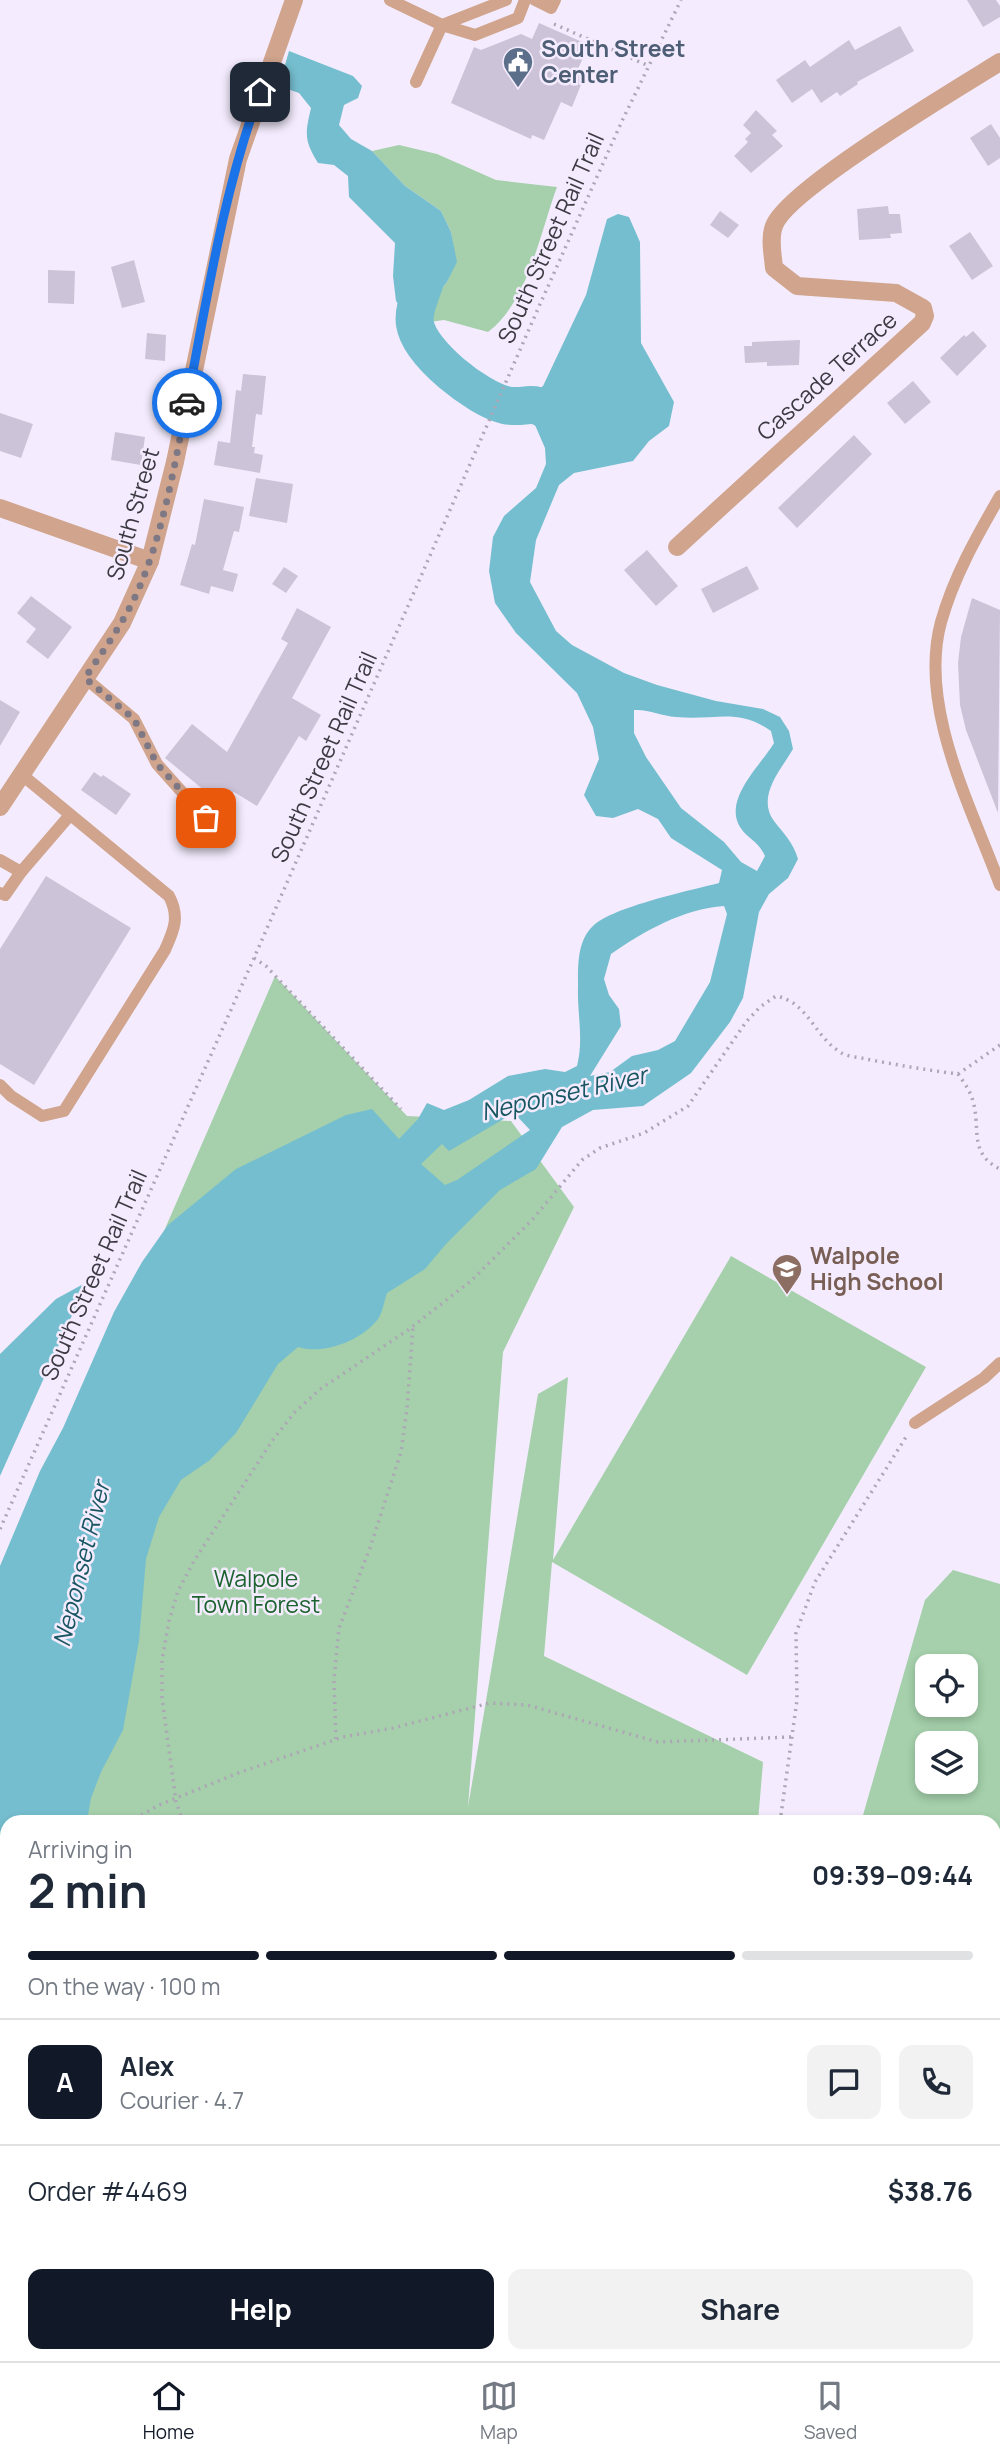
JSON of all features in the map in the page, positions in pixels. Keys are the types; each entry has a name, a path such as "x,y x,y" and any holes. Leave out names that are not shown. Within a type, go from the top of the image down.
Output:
{"street":[{"name":"South Street","path":"0,807 122,623 150,561 175,462 238,159 294,0"},
{"name":"Cascade Terrace","path":"677,547 922,323 925,316 923,308 896,293 797,286 774,268 771,245 774,225 799,195 1000,62"},
{"path":"0,508 150,561"}],"lane":[{"path":"390,0 442,25 475,35 518,18 526,0"},
{"path":"416,82 442,25 506,0"},
{"path":"535,0 553,4"},
{"path":"1000,496 963,561 950,595 941,624 937,678 945,735 1000,885"},
{"path":"85,678 134,719 157,764 222,837"},
{"path":"0,1086 42,1116 64,1111 165,950 175,928 176,911 169,896 21,774"},
{"path":"2,897 70,815"},
{"path":"0,860 21,872"},
{"path":"915,1423 984,1378 1000,1363"}],"path":[{"name":"South Street Rail Trail","path":"0,1529 622,121 681,0"},
{"path":"553,4 545,20 649,66"},
{"path":"254,958 266,966 401,1109"},
{"path":"181,1815 176,1801 162,1698 162,1673 169,1621 178,1591 272,1441 294,1413 341,1374 412,1327 472,1280 532,1220 582,1160 600,1148 644,1133 688,1106 746,1021 776,996 789,999 805,1012 821,1034 841,1054 916,1069 958,1074 1000,1045"},
{"path":"958,1074 972,1098 980,1155 1000,1169"},
{"path":"337,1739 334,1680 339,1628 370,1548 401,1452 407,1409 412,1327"},
{"path":"781,1815 797,1700 796,1633 815,1582 915,1423"},
{"path":"141,1815 159,1805 176,1801 238,1773 337,1739 393,1728 490,1703 527,1705 658,1742 792,1737"}],"green space":[{"path":"399,145 437,154 496,180 557,187 523,285 502,319 488,332 444,320 414,324 447,282 456,262 451,232 441,211 405,186 372,151"},
{"name":"Walpole Town Forest","path":"275,976 407,1116 511,1121 574,1207 503,1352 468,1807 538,1394 568,1377 553,1560 731,1256 926,1367 747,1675 552,1562 544,1656 763,1762 759,1815 0,1815 0,1608"},
{"path":"953,1570 1000,1584 1000,1815 863,1815 925,1600"}],"water":[{"path":"289,51 353,76 362,86 358,98 344,105 339,125 351,139 372,151 405,186 441,211 451,232 457,262 447,282 414,324 396,301 393,276 395,243 349,197 348,176 334,165 318,163 307,137 311,108 299,93 279,86"},
{"path":"618,214 629,217 640,242 641,343 674,402 669,426 649,441 633,461 574,473 559,485 536,540 530,582 556,631 572,645 624,673 657,685 716,701 763,709 780,717 789,731 793,749 772,784 769,812 791,843 798,859 788,878 769,894 759,912 743,998 730,1022 691,1073 643,1106 593,1110 562,1127 536,1169 500,1190 425,1269 387,1293 380,1316 371,1327 341,1344 319,1349 298,1347 278,1364 236,1433 210,1460 181,1480 159,1517 146,1559 139,1641 123,1730 101,1772 88,1815 0,1815 0,1566 40,1471 63,1428 114,1312 142,1262 168,1225 236,1169 346,1115 372,1109 399,1139 418,1119 427,1103 444,1110 469,1100 508,1076 545,1069 565,1072 577,1066 580,1036 579,962 581,946 588,932 603,919 617,912 719,883 722,870 671,838 658,819 638,809 613,818 596,816 584,795 599,759 593,727 577,693 516,633 495,603 489,571 493,537 504,516 536,488 546,464 545,448 535,425 528,418 509,415 506,411 512,397 528,397 543,386 586,295 607,219","holes":["634,710 690,718 736,717 748,719 771,731 774,743 746,783 736,805 740,827 765,856 757,871 741,862 724,842 681,808 646,757 634,733","724,906 727,914 710,982 675,1041 658,1050 632,1056 610,1072 590,1076 621,1026 619,1009 609,995 604,979 611,954 664,922","514,1113 530,1130 457,1180 445,1185 421,1164 442,1144 449,1151"]},
{"path":"87,1282 0,1476 0,1354 56,1299"}],"building":[{"path":"967,0 996,0 1000,6 1000,17 983,27"},
{"name":"South Street Center","path":"539,23 589,45 577,71 585,75 572,107 561,102 544,140 532,135 531,139 451,103 474,47 481,50 521,34 532,39"},
{"path":"900,26 914,51 857,82 858,84 840,96 837,92 821,103 812,89 792,103 776,80 805,60 810,67 849,40 855,50"},
{"path":"756,110 777,131 772,135 783,146 751,173 734,156 748,142 745,139 751,133 743,125"},
{"path":"991,124 1000,138 1000,158 988,166 970,138"},
{"path":"888,206 889,214 900,214 902,233 890,234 891,238 859,240 857,209"},
{"path":"720,211 739,225 728,238 710,225"},
{"path":"970,232 993,266 972,280 949,246"},
{"path":"134,260 145,302 122,308 111,267"},
{"path":"48,270 75,271 74,304 48,303"},
{"path":"973,331 987,346 957,376 940,358 964,335 966,337"},
{"path":"147,333 166,335 165,361 145,359"},
{"path":"800,340 799,365 767,366 767,362 745,363 744,346 752,346 752,342"},
{"path":"243,374 266,376 262,415 256,414 252,447 255,447 254,453 263,455 260,473 214,465 218,441 230,443 236,390 241,391"},
{"path":"913,381 931,402 905,424 887,403"},
{"path":"0,413 33,424 21,458 0,451"},
{"path":"115,432 145,437 141,465 111,460"},
{"path":"854,435 872,454 797,528 778,508"},
{"path":"256,478 293,484 287,523 249,516"},
{"path":"204,499 244,507 239,532 234,531 223,570 238,574 233,592 211,586 209,594 180,585 192,544 195,545"},
{"path":"647,550 678,586 656,606 624,570"},
{"path":"747,566 759,589 713,613 701,589"},
{"path":"284,567 298,576 286,593 272,584"},
{"path":"31,596 72,627 48,659 26,642 36,629 17,613"},
{"path":"972,598 1000,610 998,813 966,730 960,705 958,663 961,637"},
{"path":"297,608 331,627 292,698 321,715 306,741 299,736 257,806 234,792 222,805 165,758 192,724 227,752 288,643 281,639"},
{"path":"0,700 20,712 0,746"},
{"path":"94,772 131,794 116,815 81,790"},
{"path":"46,876 131,928 34,1085 0,1064 0,949"}],"waterway":[{"name":"Neponset River","path":"427,272 415,311 415,324 419,336 438,361 466,384 493,401 513,406 535,405 555,417"}],"way so far":[{"path":"187,403 150,561 122,623 85,678 134,719 157,764 206,818"}],"place":[{"name":"South Street Center","path":"518,89"},
{"name":"Walpole High School","path":"787,1296"}],"route":[{"path":"187,403 226,209 238,159 260,92"}]}
